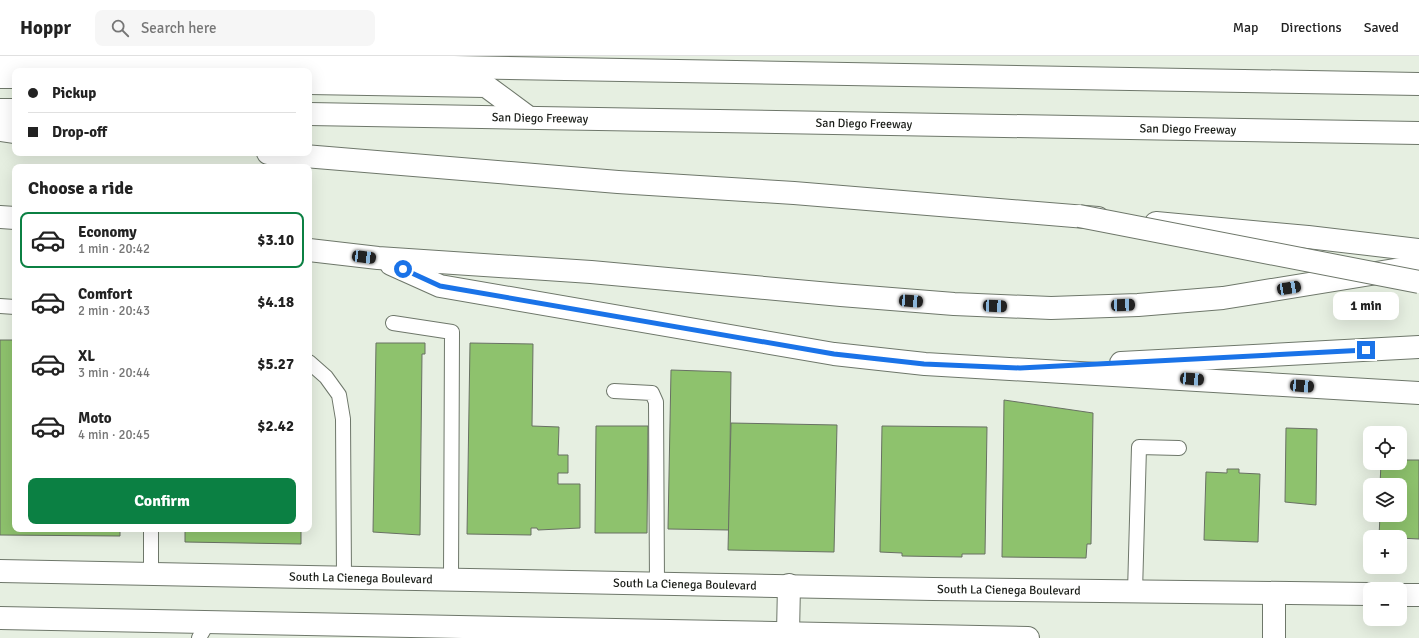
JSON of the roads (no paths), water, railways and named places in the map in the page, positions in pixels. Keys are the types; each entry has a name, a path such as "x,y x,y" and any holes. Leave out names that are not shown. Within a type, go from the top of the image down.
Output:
{"main road":[{"path":"0,59 1419,84"},
{"path":"0,77 12,77"},
{"path":"312,83 486,86 528,118"},
{"path":"0,110 12,110"},
{"name":"San Diego Freeway","path":"312,114 1419,133"},
{"path":"0,130 12,132"},
{"path":"304,156 618,182 794,193 1079,216 1308,237 1419,250"},
{"path":"1079,216 1419,282"},
{"path":"0,217 12,218"},
{"path":"312,250 378,258 591,272 954,304 1051,308 1138,305 1223,298 1419,266"},
{"path":"378,258 440,286 834,354 924,364 1020,368 1419,394"},
{"path":"1020,368 1419,347"},
{"name":"South La Cienega Boulevard","path":"0,571 1135,592 1363,594"},
{"path":"788,633 789,585"},
{"path":"1274,594 1274,638"},
{"path":"1407,595 1419,595"},
{"path":"0,618 204,630 788,633 1028,638"}],"lane":[{"path":"0,306 12,307"},
{"path":"393,323 452,332 451,579"},
{"path":"312,365 326,377 339,395 343,419 344,577"},
{"path":"614,391 652,393 656,402 657,583"},
{"path":"1135,592 1139,447 1179,448"},
{"path":"151,532 151,574"}]}
